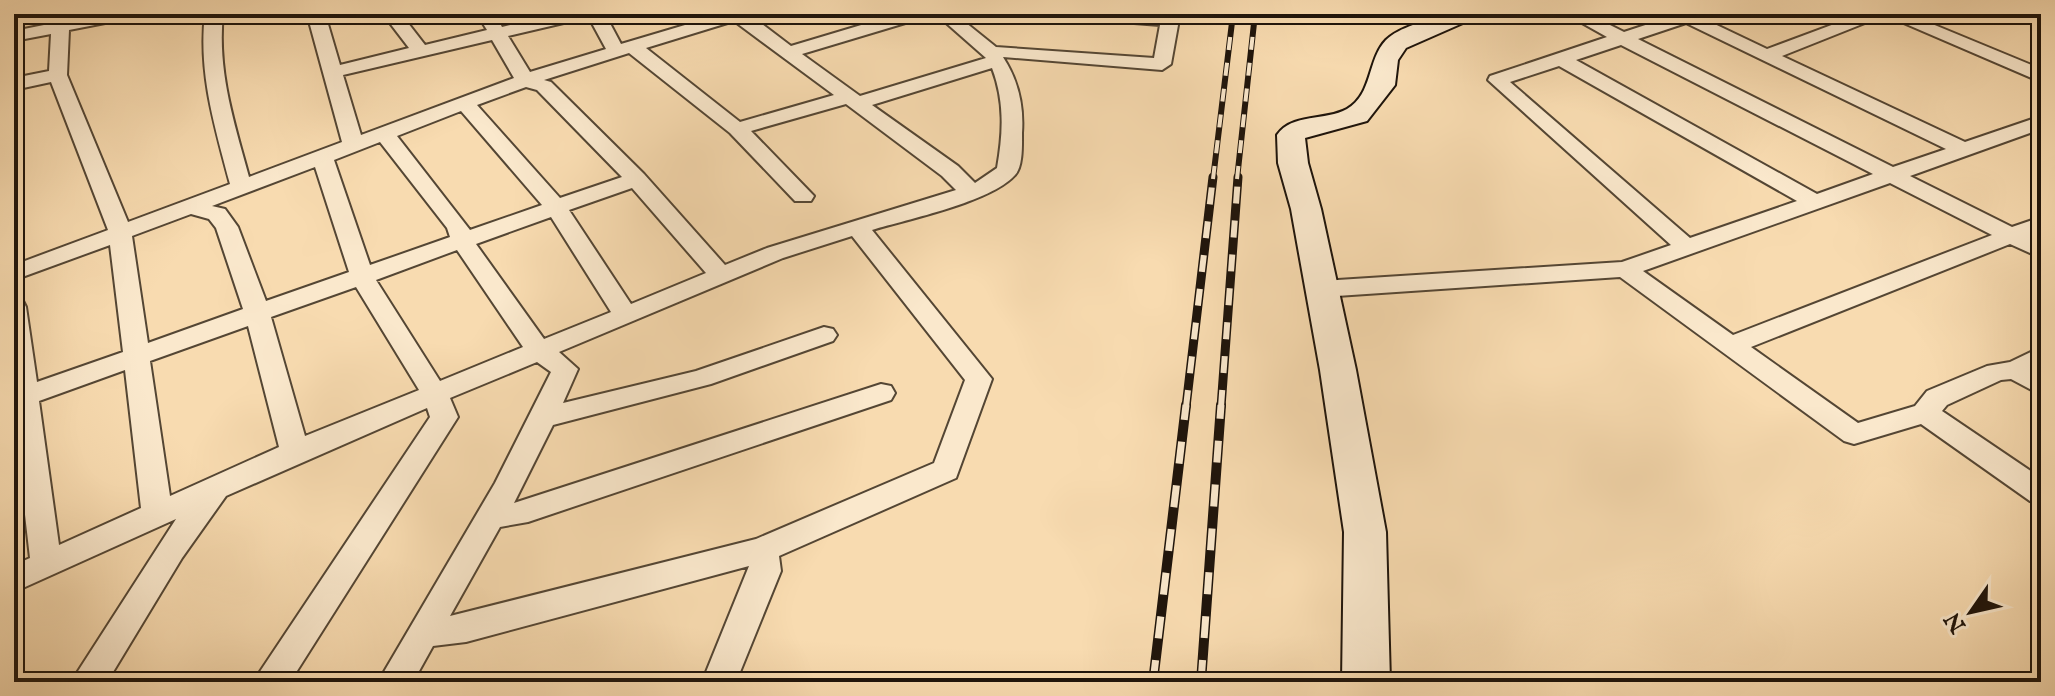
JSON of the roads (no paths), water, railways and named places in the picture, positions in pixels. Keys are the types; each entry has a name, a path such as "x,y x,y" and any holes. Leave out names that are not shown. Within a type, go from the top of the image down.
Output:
{"street":[{"path":"14,36 125,14"},
{"path":"214,14 210,37 211,63 241,186"},
{"path":"316,14 353,144"},
{"path":"392,14 420,50"},
{"path":"486,14 525,80 544,86 636,179 721,275"},
{"path":"333,72 579,14"},
{"path":"596,14 624,48 737,129 803,196"},
{"path":"14,273 463,102 737,14 950,171 971,192"},
{"path":"788,53 916,14"},
{"path":"14,579 295,452 625,314 775,253 971,192 1007,171 1014,131 1012,104 994,57 945,14"},
{"path":"737,129 852,100 1007,51 1162,64 1171,17 1082,14"},
{"path":"1575,14 2041,251"},
{"path":"1767,55 1877,14"},
{"path":"1893,14 2041,76"},
{"path":"1366,682 1365,532 1322,289 1293,163 1291,135 1357,115 1382,85 1385,60 1397,43 1455,15"},
{"path":"1688,248 1497,80 1691,15 1963,149"},
{"path":"60,27 58,75 120,232 157,513"},
{"path":"1562,60 1814,201"},
{"path":"14,84 58,75"},
{"path":"463,102 556,207 625,314"},
{"path":"1322,289 1625,269 2041,122"},
{"path":"383,132 458,227 462,240 538,350 565,369 544,418 493,516 395,682"},
{"path":"270,682 294,650 444,417 434,393 362,276 322,156"},
{"path":"27,395 636,179"},
{"path":"187,206 217,214 227,227 258,315 295,452"},
{"path":"1731,345 2041,224"},
{"path":"422,633 466,628 763,550 946,470 979,379 857,227"},
{"path":"1625,269 1854,434 1925,413 1937,398 1996,372 2016,370 2041,356"},
{"path":"14,307 46,564"},
{"path":"544,418 702,378 824,335"},
{"path":"2016,370 2041,386"},
{"path":"493,516 517,514 881,393"},
{"path":"1925,413 2041,493"},
{"path":"88,682 171,549 216,487"},
{"path":"719,682 765,571 763,550"}],"railway":[{"path":"1213,179 1233,14"},
{"path":"1237,179 1255,14"},
{"path":"1186,407 1213,177"},
{"path":"1221,407 1238,177"},
{"path":"1153,682 1186,405"},
{"path":"1201,682 1221,405"}]}
